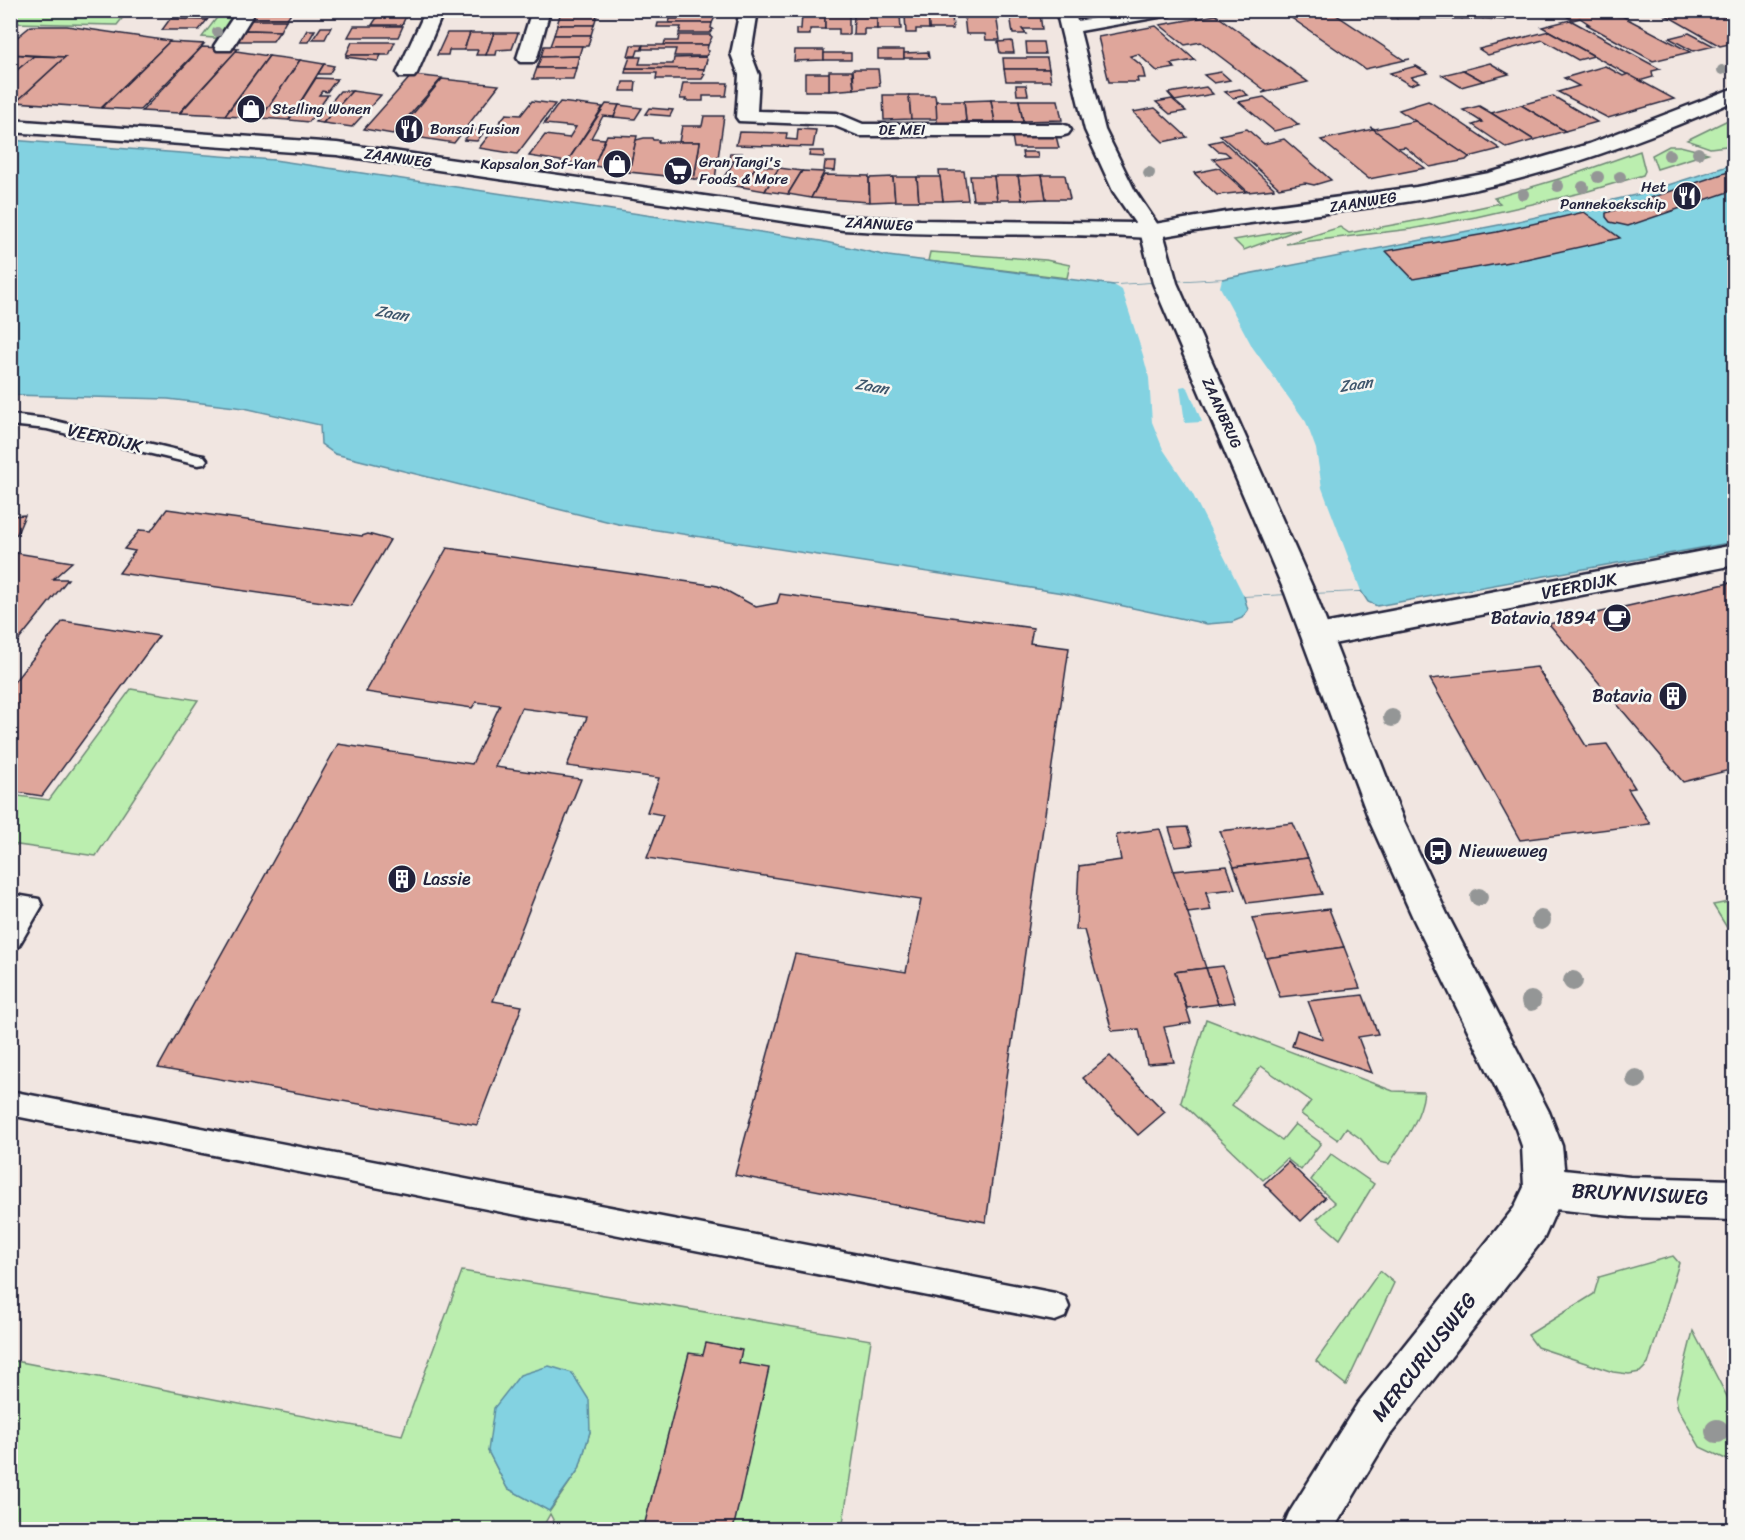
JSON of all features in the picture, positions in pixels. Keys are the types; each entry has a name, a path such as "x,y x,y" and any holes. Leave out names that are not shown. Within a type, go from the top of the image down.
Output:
{"street":[{"path":"224,46 247,10"},
{"path":"407,73 435,10"},
{"path":"527,58 541,10"},
{"name":"DE MEI","path":"749,10 741,54 749,75 746,117 837,119 860,130 1061,130"},
{"path":"1067,19 1117,21 1170,10"},
{"name":"ZAANBRUG","path":"1067,19 1095,130 1124,190 1151,231 1165,283 1318,636"},
{"name":"ZAANWEG","path":"10,126 328,148 843,223 881,226 1088,227 1151,231 1374,201 1488,180 1587,151 1734,94"},
{"name":"VEERDIJK","path":"1318,636 1734,555"},
{"path":"1318,636 1387,822 1432,920 1527,1106 1542,1146 1545,1188"},
{"name":"BRUYNVISWEG","path":"1545,1188 1630,1197 1734,1200"},
{"name":"MERCURIUSWEG","path":"1306,1530 1374,1419 1529,1223 1545,1188"}],"lane":[{"name":"VEERDIJK","path":"10,420 47,424 198,460"},
{"path":"10,903 31,906 10,940"},
{"path":"10,1103 1055,1307"}],"green space":[{"path":"11,10 128,11 117,25 11,23"},
{"path":"222,11 245,11 226,39 202,37"},
{"path":"1734,117 1734,145 1710,148 1687,140"},
{"path":"1669,146 1680,146 1708,153 1657,169 1652,155"},
{"path":"1640,151 1645,171 1643,175 1585,192 1411,229 1286,244 1340,227 1349,233 1500,203 1494,198 1569,176"},
{"path":"1298,229 1300,229 1244,250 1234,240"},
{"path":"930,252 1046,260 1070,265 1067,278 928,261"},
{"path":"131,689 198,700 96,856 11,844 11,795 49,800"},
{"path":"1734,901 1734,939 1713,905"},
{"path":"1206,1019 1393,1091 1424,1092 1416,1121 1389,1164 1379,1162 1361,1139 1346,1128 1338,1140 1301,1114 1311,1101 1261,1066 1232,1105 1282,1140 1295,1124 1321,1143 1301,1170 1287,1159 1263,1180 1181,1102"},
{"path":"1331,1154 1374,1184 1340,1239 1317,1219 1335,1203 1311,1180"},
{"path":"1673,1256 1679,1263 1648,1364 1640,1372 1629,1374 1613,1372 1537,1347 1528,1335 1594,1294 1599,1277"},
{"path":"462,1271 871,1340 842,1530 558,1529 550,1514 541,1530 11,1529 10,1360 402,1435","holes":["590,1432 579,1469 550,1511 507,1488 488,1451"]},
{"path":"1380,1271 1394,1283 1346,1385 1316,1361"},
{"path":"1693,1331 1734,1410 1734,1463 1700,1447 1678,1409 1676,1399"}],"water":[{"name":"Zaan","path":"10,140 274,160 821,241 888,256 1114,285 1222,279 1514,222 1640,194 1734,164 1734,542 1377,606 1368,602 1361,591 1244,596 1248,610 1242,618 1232,622 1207,624 1063,593 618,524 335,454 321,444 320,425 244,408 168,399 11,395"},
{"path":"549,1366 572,1373 589,1400 590,1432 579,1469 549,1511 507,1488 488,1451 494,1408 520,1375"}],"pier":[{"path":"1222,279 1220,287 1253,348 1306,422 1316,449 1322,488 1361,591 1244,596 1191,491 1163,449 1152,422 1149,378 1143,355 1122,290 1114,285","holes":["1185,386 1189,390 1202,422 1185,423 1180,387"]}],"building":[{"path":"177,10 213,10 207,20 170,19"},
{"path":"256,10 293,10 286,20 250,20"},
{"path":"357,10 409,10 406,16 378,16 379,13 354,15"},
{"path":"561,10 598,10 597,15 560,15"},
{"path":"1280,10 1349,10 1335,14 1404,60 1410,59 1365,69"},
{"path":"1370,10 1392,10 1397,19 1374,19"},
{"path":"1392,10 1414,10 1418,19 1397,19"},
{"path":"1414,10 1435,10 1440,19 1418,19"},
{"path":"1435,10 1456,10 1462,19 1440,19"},
{"path":"1456,10 1478,10 1483,19 1462,19"},
{"path":"1478,10 1500,10 1506,20 1483,19"},
{"path":"1555,10 1607,10 1690,52 1653,61 1586,24 1589,24 1580,18 1573,20"},
{"path":"1657,10 1713,10 1734,21 1734,34 1728,36 1734,39 1734,43 1720,46"},
{"path":"684,13 714,13 716,15 712,23 669,23 670,19 682,19"},
{"path":"952,14 953,29 929,29 928,15"},
{"path":"1010,14 1040,14 1042,29 1022,29 1026,34 1013,34"},
{"path":"560,15 597,15 594,25 557,25"},
{"path":"802,15 825,15 825,29 810,29 810,35 796,35 796,29 801,29"},
{"path":"825,15 849,15 849,35 839,35 839,29 825,29"},
{"path":"854,15 877,15 877,29 864,29 864,35 853,35"},
{"path":"877,15 900,15 901,29 877,29"},
{"path":"905,15 928,15 929,29 916,29 916,33 906,33"},
{"path":"964,15 996,15 1000,40 986,40 985,34 966,34"},
{"path":"1216,15 1308,82 1262,93 1266,91 1201,42 1185,45 1160,25"},
{"path":"378,16 406,16 402,25 372,25"},
{"path":"170,19 207,20 199,30 162,30"},
{"path":"250,20 286,20 280,31 243,30"},
{"path":"1570,20 1660,69 1652,71 1653,77 1639,81 1542,27"},
{"path":"658,23 712,23 711,28 713,29 710,33 679,33 681,27 657,27"},
{"path":"557,25 594,25 591,35 554,35"},
{"path":"31,26 67,26 170,41 101,108 16,102 65,57 10,54 10,43"},
{"path":"354,26 403,26 398,37 348,37"},
{"path":"1156,26 1195,60 1170,64 1175,68 1157,71 1138,54 1130,56 1142,66 1145,78 1137,78 1138,82 1109,82 1098,37"},
{"path":"321,27 331,27 325,39 313,39"},
{"path":"243,30 280,31 273,41 235,41"},
{"path":"307,30 315,30 308,42 300,42"},
{"path":"1549,31 1594,56 1578,60 1543,40 1488,55 1479,49"},
{"path":"447,33 470,33 464,50 449,50 448,55 437,55"},
{"path":"470,33 494,33 486,55 476,55 478,50 464,50"},
{"path":"494,33 518,33 512,49 497,50 496,55 486,55"},
{"path":"1689,33 1714,46 1693,51 1669,38"},
{"path":"554,35 591,35 588,46 550,46"},
{"path":"679,35 710,35 712,37 708,45 664,45 665,41 678,41"},
{"path":"1012,41 1014,53 1000,53 998,42"},
{"path":"169,42 204,44 140,110 102,108"},
{"path":"352,42 395,42 389,55 346,55"},
{"path":"1026,42 1043,42 1045,54 1027,54"},
{"path":"631,45 643,45 642,50 638,50 636,56 628,56"},
{"path":"643,45 708,45 707,50 709,51 706,56 674,56 676,49 642,49"},
{"path":"544,46 582,46 579,56 541,57"},
{"path":"202,47 238,49 179,113 142,111"},
{"path":"795,50 824,50 824,60 794,61"},
{"path":"878,50 904,50 904,59 878,59"},
{"path":"236,51 269,56 225,115 180,113"},
{"path":"928,52 929,58 904,58 904,53"},
{"path":"824,53 851,53 851,60 824,60"},
{"path":"10,54 34,56 10,76"},
{"path":"346,55 381,55 378,61 346,57"},
{"path":"34,56 65,57 16,102 10,102 10,76"},
{"path":"269,56 300,60 261,118 225,116"},
{"path":"579,56 576,68 537,68 541,57"},
{"path":"630,57 641,57 639,64 673,64 674,58 706,57 707,60 704,69 626,68"},
{"path":"1003,58 1047,58 1049,69 1004,69"},
{"path":"300,60 324,64 289,120 261,118"},
{"path":"1490,63 1509,74 1483,81 1463,70"},
{"path":"324,64 334,66 329,74 318,74"},
{"path":"1416,66 1428,73 1411,77 1419,82 1410,85 1390,73"},
{"path":"1605,66 1623,76 1628,74 1674,99 1608,118 1558,92 1579,86 1564,78"},
{"path":"537,68 576,68 573,79 533,79"},
{"path":"626,68 704,69 705,74 702,79 656,79 657,73 625,73"},
{"path":"853,69 878,69 880,86 854,89"},
{"path":"1004,69 1049,69 1051,81 1006,81"},
{"path":"1463,70 1483,81 1461,87 1442,75"},
{"path":"829,71 852,71 854,89 829,91"},
{"path":"1221,72 1230,80 1214,83 1204,75"},
{"path":"805,73 829,73 829,91 805,91"},
{"path":"412,75 442,78 393,134 364,129"},
{"path":"316,78 337,79 327,92 322,91 319,95 328,95 309,122 289,120"},
{"path":"442,79 499,85 454,143 396,134"},
{"path":"623,82 636,82 635,91 621,91"},
{"path":"683,83 728,83 726,96 703,96 703,101 685,101 686,99 680,99"},
{"path":"1016,85 1026,85 1028,95 1017,95"},
{"path":"1206,87 1213,94 1175,101 1168,93"},
{"path":"1240,89 1248,95 1233,98 1225,92"},
{"path":"340,91 352,91 323,123 315,122"},
{"path":"352,91 381,95 352,127 323,123"},
{"path":"883,95 909,95 911,119 884,120"},
{"path":"909,95 935,95 938,119 911,119"},
{"path":"1553,96 1597,122 1565,131 1521,105"},
{"path":"1264,97 1299,125 1274,131 1239,102"},
{"path":"1172,99 1186,111 1170,114 1156,102"},
{"path":"991,100 995,122 966,122 964,101"},
{"path":"991,100 1019,100 1023,122 995,122"},
{"path":"1019,100 1058,100 1062,120 1023,121"},
{"path":"532,101 555,104 517,154 479,148 506,114 521,115"},
{"path":"936,101 964,101 966,122 937,123"},
{"path":"1428,101 1500,149 1469,157 1399,110"},
{"path":"560,102 603,107 567,162 529,156 545,135 569,138 576,127 544,124"},
{"path":"606,104 619,105 614,117 603,116 591,138 605,139 594,166 567,162"},
{"path":"619,105 642,108 635,119 614,117"},
{"path":"1521,105 1565,131 1534,140 1491,113"},
{"path":"1479,106 1534,140 1507,148 1473,125 1482,122 1463,110"},
{"path":"649,108 673,110 670,116 645,114"},
{"path":"1155,108 1187,137 1163,142 1133,112"},
{"path":"704,116 724,116 715,179 694,179 700,142 679,142 682,126 702,126"},
{"path":"1415,121 1469,157 1466,160 1430,167 1405,147 1398,148 1370,127 1375,129"},
{"path":"798,129 816,130 813,147 736,145 739,132 787,133 786,139 797,140"},
{"path":"1247,129 1264,144 1284,139 1331,180 1314,185 1305,183 1279,188 1220,135"},
{"path":"1373,129 1425,168 1369,179 1321,140"},
{"path":"473,130 485,131 477,141 464,140"},
{"path":"607,135 637,136 629,172 594,166"},
{"path":"1012,136 1056,136 1059,148 1014,148"},
{"path":"644,138 659,140 658,142 700,142 694,179 629,172 636,140"},
{"path":"1222,140 1274,189 1248,192 1213,159 1230,156 1218,151 1209,143"},
{"path":"810,151 824,151 824,157 809,156"},
{"path":"1022,152 1037,152 1038,158 1023,158"},
{"path":"730,153 742,153 741,161 729,161"},
{"path":"734,162 757,165 742,187 719,184"},
{"path":"825,162 836,162 835,171 824,170"},
{"path":"757,165 779,168 765,191 742,187"},
{"path":"779,168 802,171 788,194 765,191"},
{"path":"1219,168 1246,192 1217,195 1194,173"},
{"name":"Het Pannekoekschip","path":"1734,170 1734,190 1628,226 1610,222 1606,217 1606,213"},
{"path":"802,171 824,172 811,198 788,194"},
{"path":"939,171 964,171 968,200 943,201"},
{"path":"824,175 869,176 869,202 811,198"},
{"path":"1042,175 1065,175 1070,199 1046,199"},
{"path":"1042,175 1046,199 1022,200 1018,176"},
{"path":"970,176 994,176 997,200 973,200"},
{"path":"994,176 1018,176 1022,200 997,200"},
{"path":"893,177 895,201 870,202 869,178"},
{"path":"893,177 917,177 919,201 895,201"},
{"path":"917,177 940,177 943,201 919,201"},
{"path":"1584,212 1620,238 1526,259 1413,279 1386,251 1497,232"},
{"path":"167,509 362,536 368,534 390,540 351,606 119,573 135,551 124,549 140,530 151,531"},
{"path":"25,515 17,534 10,543 10,516"},
{"name":"Lassie","path":"447,548 718,586 756,607 777,603 780,594 1033,628 1030,643 1069,648 986,1222 735,1175 795,954 906,972 921,900 647,858 663,815 647,812 659,778 567,766 587,717 521,708 495,767 581,779 493,1001 522,1006 477,1125 158,1068 338,744 472,764 500,705 476,702 472,708 366,692"},
{"path":"10,552 72,562 53,579 68,579 10,651"},
{"name":"Batavia","path":"1734,582 1734,769 1683,782 1549,624"},
{"path":"63,621 159,636 42,796 10,791 10,687"},
{"path":"1537,667 1586,746 1607,744 1635,788 1628,789 1650,824 1520,840 1430,679"},
{"path":"1293,823 1308,858 1234,867 1220,831"},
{"path":"1187,827 1193,845 1175,847 1169,828"},
{"path":"1160,829 1206,968 1175,972 1191,1023 1164,1027 1174,1062 1147,1064 1139,1029 1112,1031 1084,930 1076,930 1079,866 1121,860 1116,835"},
{"path":"1308,858 1322,894 1247,903 1234,867"},
{"path":"1227,866 1235,889 1206,892 1211,910 1188,913 1173,871"},
{"path":"1329,909 1344,947 1266,958 1252,918"},
{"path":"1344,947 1360,988 1280,997 1266,958"},
{"path":"1223,966 1235,1002 1218,1004 1206,968"},
{"path":"1206,968 1218,1004 1187,1008 1175,972"},
{"path":"1363,995 1378,1034 1358,1037 1372,1073 1292,1046 1297,1030 1323,1039 1308,1001"},
{"path":"1110,1056 1165,1112 1138,1135 1083,1078"},
{"path":"1288,1162 1325,1198 1301,1221 1264,1184"},
{"path":"706,1343 742,1350 739,1363 769,1368 733,1530 643,1530 689,1353 703,1355"}],"place":[{"name":"Stelling Wonen","path":"251,109"},
{"name":"Bonsai Fusion","path":"409,129"},
{"name":"Kapsalon Sof-Yan","path":"617,164"},
{"name":"Gran Tangi's Foods & More","path":"678,171"},
{"name":"Het Pannekoekschip","path":"1687,196"},
{"name":"Batavia 1894","path":"1617,618"},
{"name":"Batavia","path":"1673,696"},
{"name":"Nieuweweg","path":"1438,851"},
{"name":"Lassie","path":"402,879"}]}
